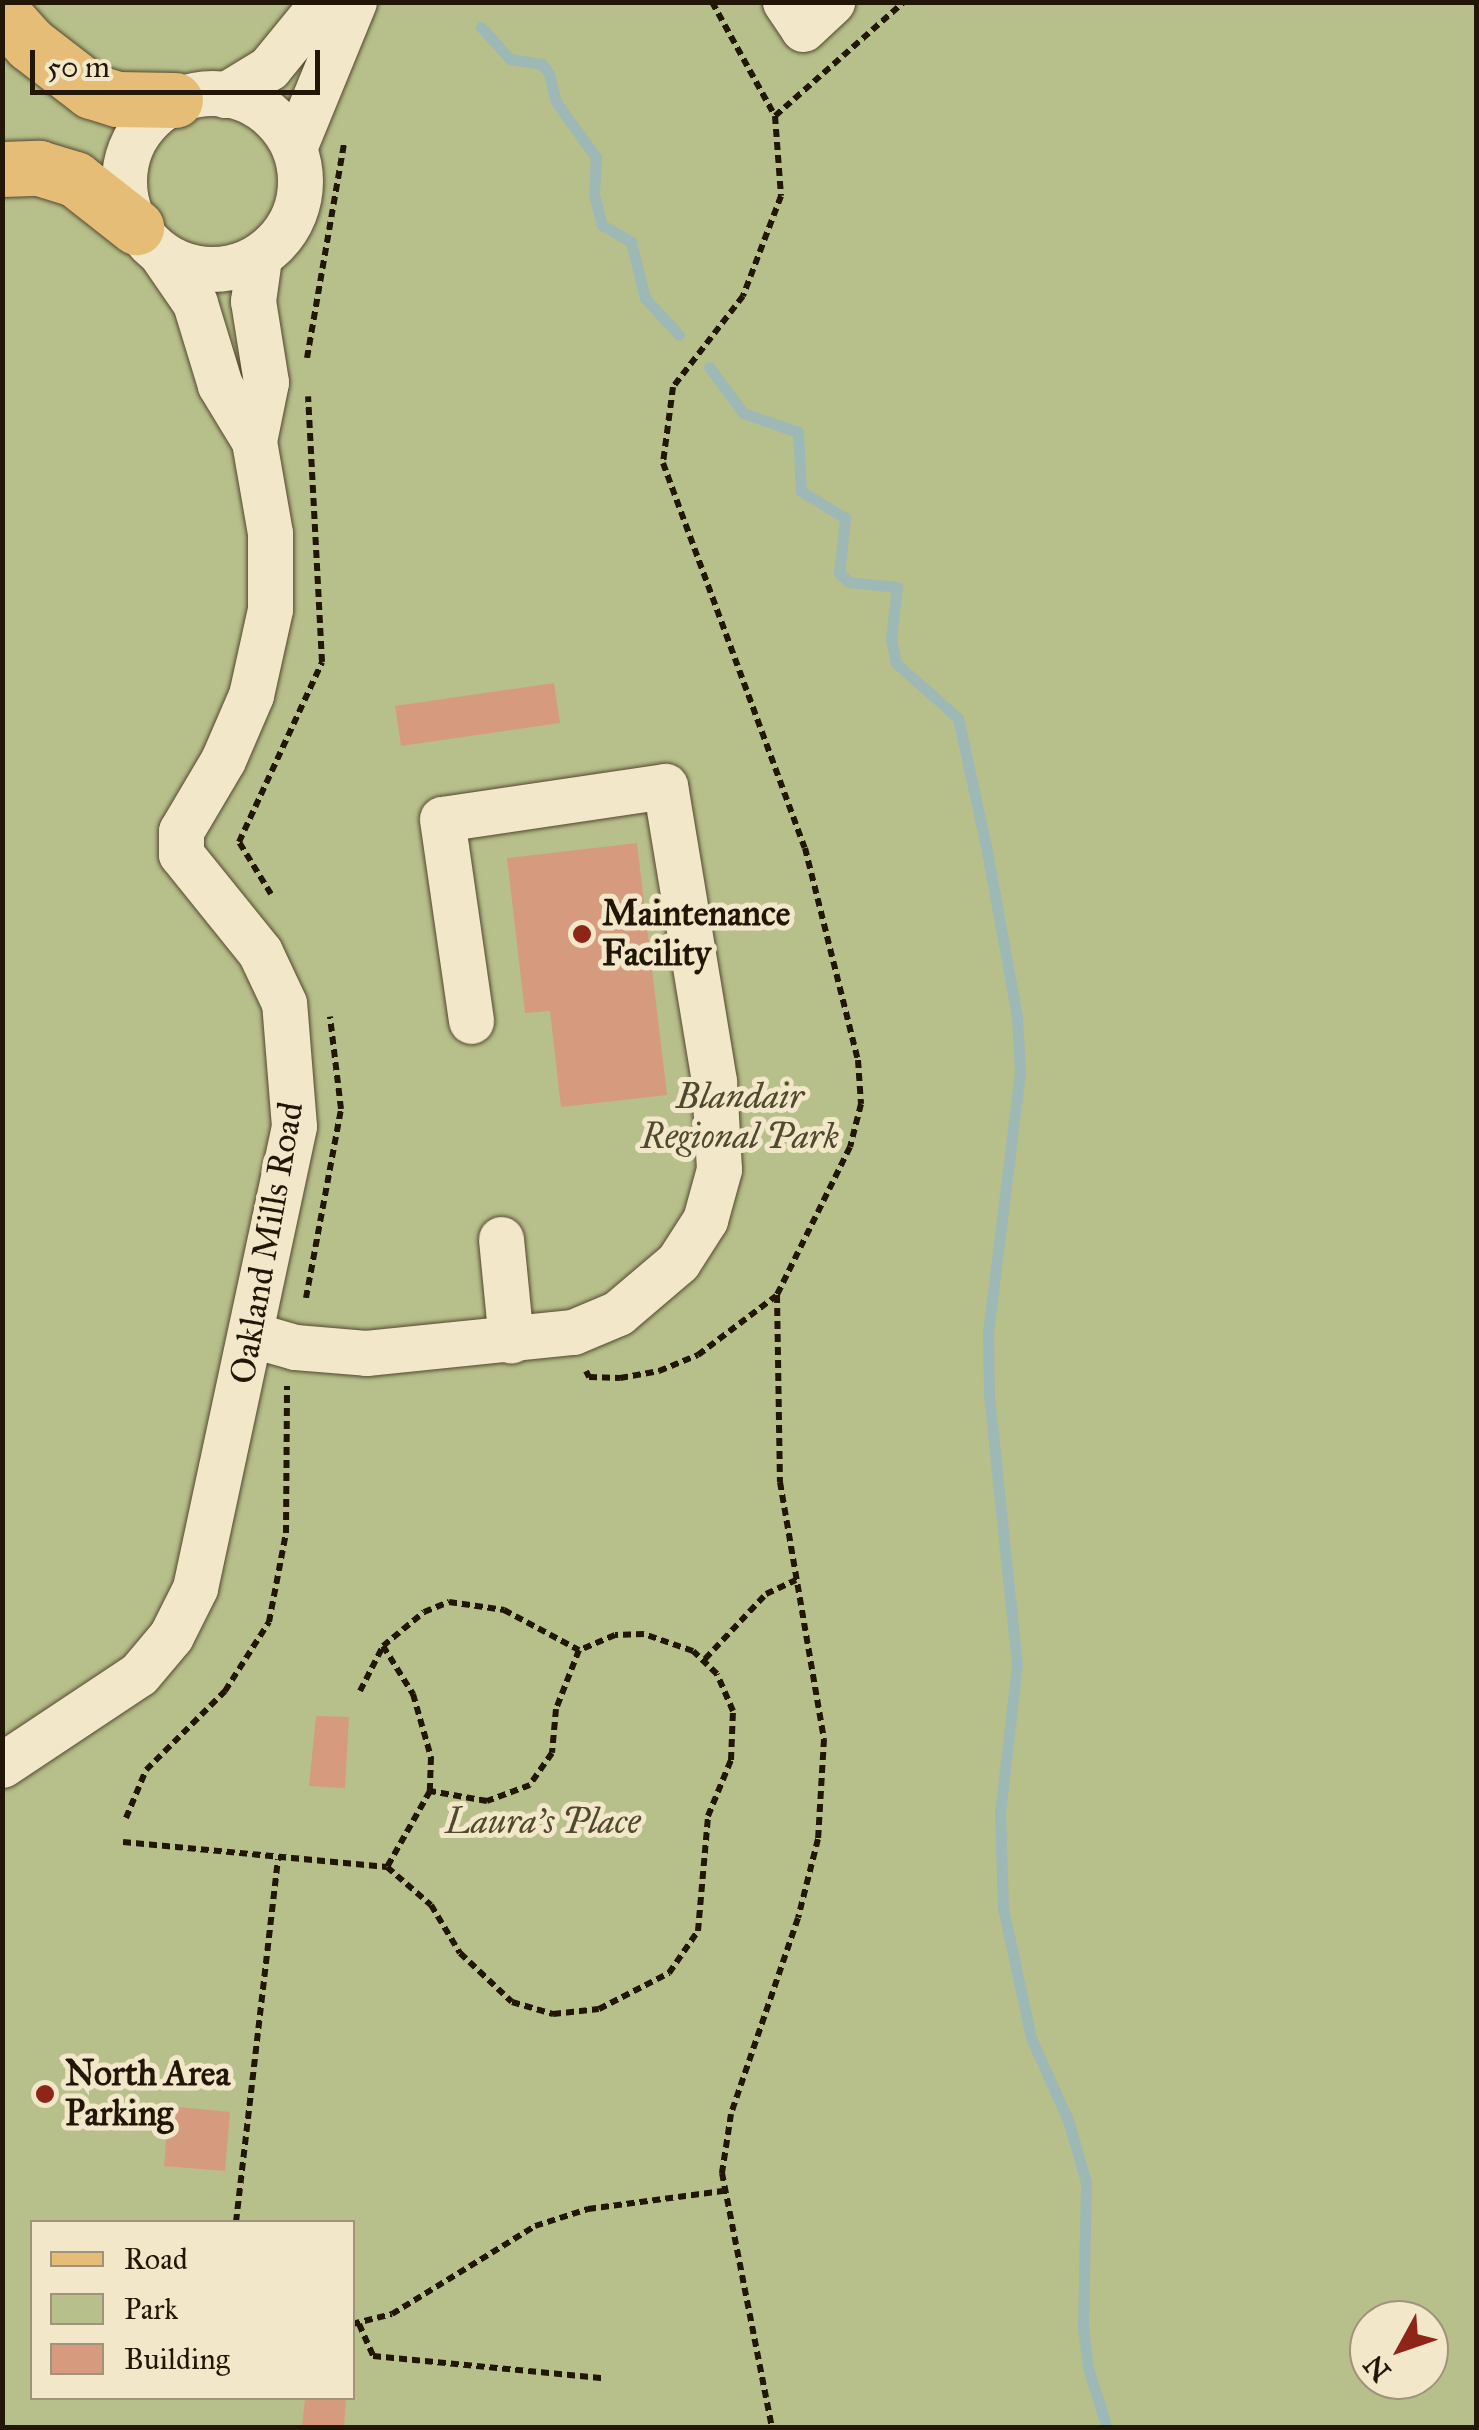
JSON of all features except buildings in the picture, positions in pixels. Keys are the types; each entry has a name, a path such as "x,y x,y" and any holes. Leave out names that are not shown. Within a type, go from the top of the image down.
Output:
{"main road":[{"path":"2,13 30,44 91,91 116,99 200,98"},
{"path":"2,169 39,168 75,180 149,241"}],"street":[{"path":"200,98 265,109 294,148 301,187 294,217 259,258 230,270 190,268 149,241 125,199 125,160 149,118 269,68 323,2"},
{"path":"294,148 354,2"},
{"path":"785,2 803,28 832,2"},
{"name":"Oakland Mills Road","path":"149,241 196,303 220,385 254,441"},
{"name":"Oakland Mills Road","path":"2,1764 96,1707 139,1674 171,1636 212,1535 294,1126 293,1052 284,1002 260,952 190,870 181,842 250,695 270,609 270,534 254,441 266,382 253,301 259,258"},
{"path":"253,1335 295,1347 366,1353 511,1342 573,1332 651,1290 704,1220 719,1169 714,1081 665,786 442,819 472,1021"},
{"path":"501,1239 511,1342"}],"path":[{"path":"589,1377 659,1371 698,1355 777,1295 850,1147 861,1104 858,1060 784,778 664,463 673,386 743,296 770,236 782,157 775,116 712,2"},
{"path":"775,116 904,2"},
{"path":"307,364 346,129"},
{"path":"274,897 239,842 322,662 307,381"},
{"path":"306,1298 341,1109 339,1054 327,1007"},
{"path":"772,2428 724,2191 731,2114 798,1918 818,1839 823,1723 780,1482 777,1295"},
{"path":"126,1818 146,1770 225,1691 269,1622 286,1533 288,1380"},
{"path":"704,1659 766,1594 796,1580"},
{"path":"360,1691 383,1646 449,1602 504,1610 579,1650"},
{"path":"123,1842 278,1860 387,1867 431,1905 478,1974 512,2002 574,2013 650,1988 698,1930 708,1816 730,1760 733,1711 704,1659 644,1634 615,1635 579,1650 556,1709 552,1753 530,1786 487,1800 430,1791"},
{"path":"383,1646 425,1723 430,1791 387,1867"},
{"path":"236,2220 278,1860"},
{"path":"603,2378 373,2356 356,2324 434,2292 536,2226 588,2210 724,2191"}],"green space":[{"name":"Blandair Regional Park","path":"5,3 1476,3 1476,2427 3,2428"}],"waterway":[{"path":"481,27 510,59 542,64 549,74 556,102 596,157 594,194 602,225 631,242 645,298 679,335"},
{"path":"709,367 743,413 798,432 801,491 845,518 839,573 849,582 897,587 891,638 896,663 958,718 986,846 1017,1017 1020,1072 988,1331 989,1395 1017,1664 1000,1813 1003,1908 1031,2038 1068,2120 1086,2182 1083,2328 1088,2368 1107,2428"}],"place":[{"name":"Maintenance Facility","path":"582,934"},
{"name":"North Area Parking","path":"45,2094"}],"park label":[{"name":"Laura's Place","path":"543,1822"}]}
